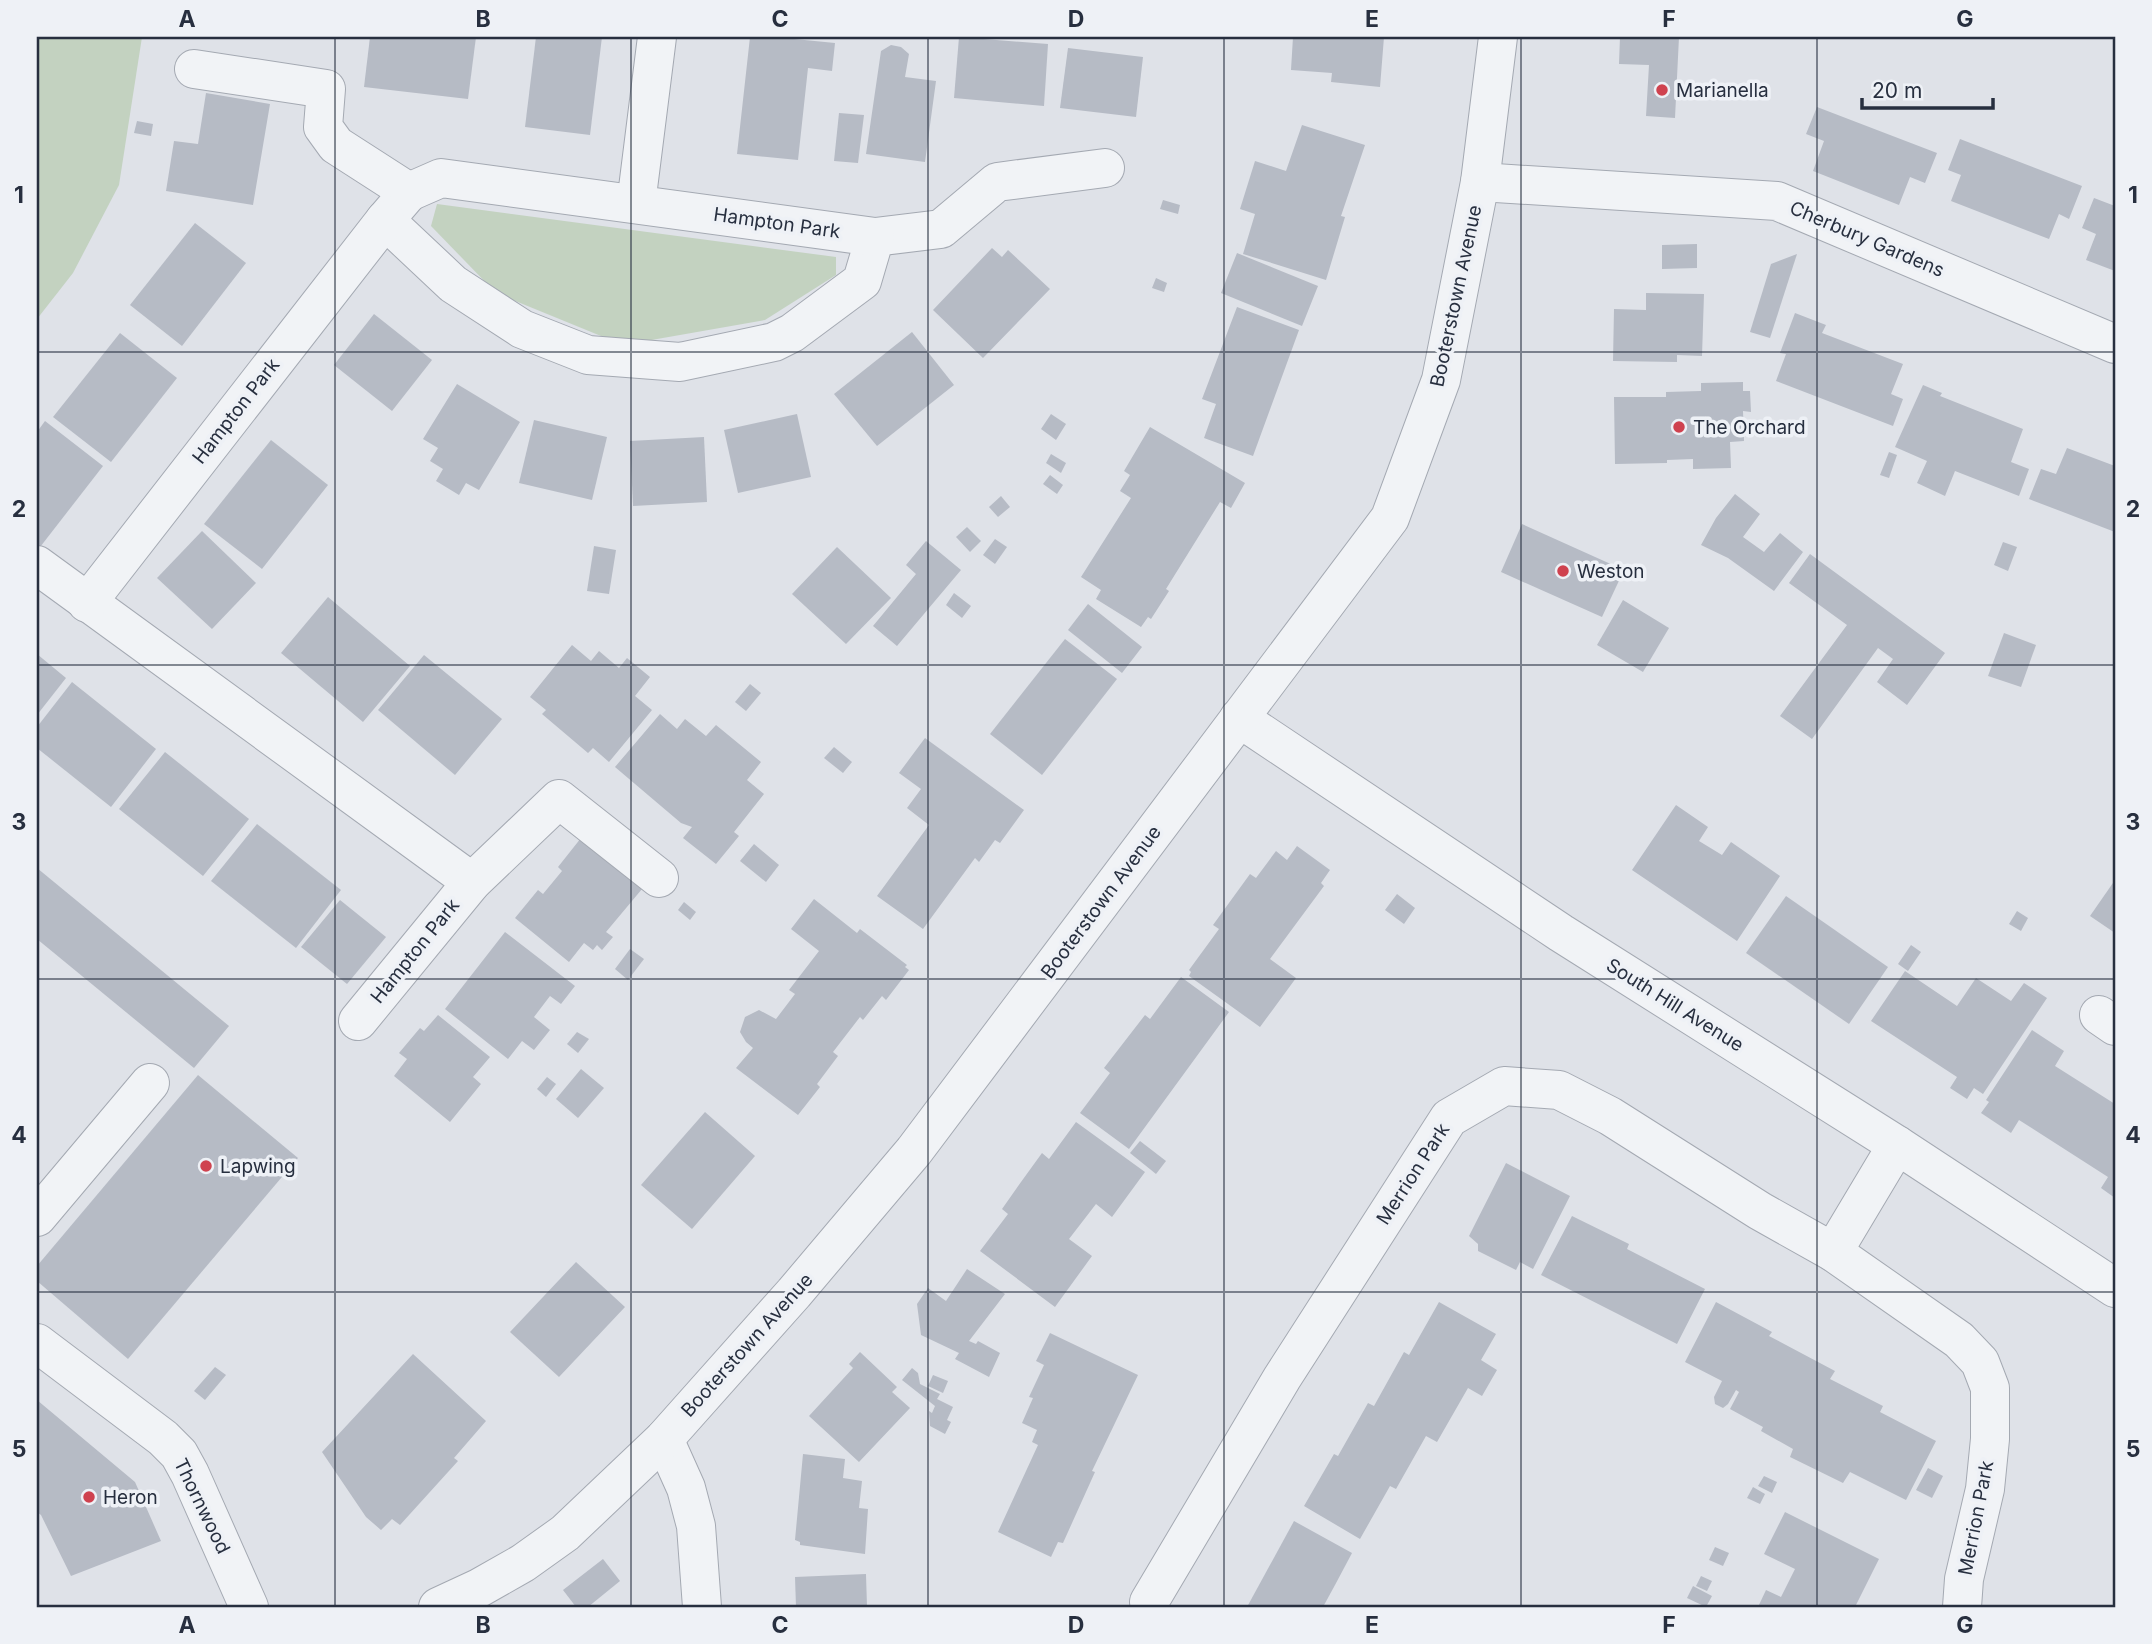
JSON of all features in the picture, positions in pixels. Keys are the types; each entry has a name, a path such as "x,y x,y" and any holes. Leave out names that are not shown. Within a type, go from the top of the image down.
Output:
{"street":[{"path":"636,204 657,37"},
{"name":"Booterstown Avenue","path":"438,1607 523,1563 565,1533 663,1439 794,1293 914,1151 1390,518 1441,380 1480,182 1498,37"},
{"path":"194,69 326,89 323,127 335,145 397,206 453,284 522,329 588,355 680,362 774,342 793,333 862,281 875,237"},
{"name":"Hampton Park","path":"87,603 397,206 441,178 875,237 941,229 998,182 1105,168"},
{"name":"Cherbury Gardens","path":"1480,182 1777,201 2115,344"},
{"name":"Hampton Park","path":"37,565 471,882"},
{"name":"South Hill Avenue","path":"1238,718 1561,933 1897,1145 2115,1288"},
{"name":"Hampton Park","path":"358,1021 471,882 559,799 659,878"},
{"path":"37,1217 150,1083"},
{"name":"Merrion Park","path":"1149,1602 1282,1378 1449,1118 1504,1086 1559,1090 1609,1116 1760,1211 1833,1252 1959,1340 1980,1363 1990,1388 1990,1438 1985,1489 1964,1579 1962,1607"},
{"path":"1833,1252 1897,1145"},
{"name":"Thornwood","path":"37,1343 163,1438 179,1454 191,1474 249,1607"},
{"path":"663,1439 686,1488 696,1526 702,1607"}],"green space":[{"path":"37,37 142,37 119,185 73,273 37,319"},
{"path":"437,204 836,257 836,275 765,320 623,345 496,293 431,226"}],"building":[{"path":"370,37 476,37 468,99 364,87"},
{"path":"536,37 602,37 590,135 525,127"},
{"path":"750,37 835,43 832,71 808,68 798,160 737,154"},
{"path":"959,37 1048,44 1044,106 954,98"},
{"path":"1293,37 1384,37 1380,87 1331,82 1332,73 1291,70"},
{"name":"Marianella","path":"1620,37 1679,37 1675,118 1646,116 1649,65 1619,64"},
{"path":"891,45 901,47 909,54 905,77 936,81 925,162 866,154 881,51"},
{"path":"1068,48 1143,57 1136,117 1060,108"},
{"path":"206,93 270,104 253,205 166,191 174,141 198,144"},
{"path":"1817,107 1937,153 1925,183 1910,177 1899,205 1813,171 1824,141 1806,134"},
{"path":"839,113 864,115 858,163 834,161"},
{"path":"137,121 153,124 151,136 134,133"},
{"path":"1302,125 1365,145 1341,216 1345,217 1326,280 1243,254 1255,214 1240,209 1255,161 1286,171"},
{"path":"1960,139 2082,186 2069,219 2059,214 2049,239 1951,201 1961,175 1948,170"},
{"path":"2094,198 2115,206 2115,271 2086,260 2096,234 2082,228"},
{"path":"1163,200 1180,205 1178,214 1160,209"},
{"path":"195,223 246,263 182,346 130,305"},
{"path":"1697,244 1697,268 1662,269 1662,245"},
{"path":"992,248 1002,257 1008,250 1050,289 983,358 933,310"},
{"path":"1237,253 1318,286 1302,326 1221,293"},
{"path":"1797,254 1770,338 1750,332 1771,264"},
{"path":"1156,278 1167,283 1164,292 1152,288"},
{"path":"1646,293 1704,294 1702,356 1677,355 1677,362 1613,361 1614,309 1646,310"},
{"path":"1237,307 1299,330 1253,456 1204,438 1216,404 1202,399"},
{"path":"1795,313 1826,325 1822,333 1903,364 1891,394 1903,399 1893,426 1776,381 1786,354 1780,353"},
{"path":"374,314 432,360 392,411 334,365"},
{"path":"912,332 954,385 877,446 834,394"},
{"path":"120,333 177,378 111,462 53,417"},
{"name":"The Orchard","path":"1743,382 1743,391 1750,391 1751,412 1743,411 1744,441 1730,442 1731,468 1693,469 1693,459 1667,460 1667,463 1615,464 1614,397 1666,397 1666,392 1701,391 1701,383"},
{"path":"457,384 520,422 479,490 466,483 459,495 436,481 443,469 430,461 438,448 423,439"},
{"path":"1923,385 1942,393 1940,396 2023,429 2011,462 2029,469 2019,496 1955,471 1945,496 1917,483 1927,461 1895,447"},
{"path":"797,414 811,477 738,493 724,430"},
{"path":"1051,414 1066,424 1056,440 1041,429"},
{"path":"534,420 607,437 592,500 519,483"},
{"path":"45,421 103,466 37,551 37,432"},
{"path":"1150,427 1245,483 1231,508 1220,502 1166,589 1169,591 1151,619 1148,617 1141,627 1096,599 1101,590 1081,577 1131,498 1120,491 1130,475 1124,471"},
{"path":"704,437 707,502 633,506 630,441"},
{"path":"271,440 328,485 262,569 204,524"},
{"path":"2067,448 2115,466 2115,532 2029,499 2041,469 2056,474"},
{"path":"1889,452 1897,455 1889,478 1880,475"},
{"path":"1051,454 1066,463 1061,473 1046,463"},
{"path":"1050,475 1063,485 1057,494 1043,484"},
{"path":"1735,494 1760,514 1743,537 1764,552 1780,533 1803,552 1774,591 1728,558 1701,545 1716,518"},
{"path":"1001,496 1010,507 998,517 989,507"},
{"name":"Weston","path":"1522,524 1624,570 1602,617 1501,572"},
{"path":"967,527 981,541 970,552 956,537"},
{"path":"202,531 256,583 212,629 157,578"},
{"path":"995,539 1007,547 995,564 983,555"},
{"path":"926,541 961,570 897,646 873,626 916,574 906,565"},
{"path":"2003,542 2017,547 2008,571 1994,565"},
{"path":"594,546 616,550 609,594 587,591"},
{"path":"837,547 891,598 846,644 792,594"},
{"path":"1810,554 1945,653 1907,705 1877,682 1893,659 1878,648 1812,739 1780,716 1847,625 1789,583"},
{"path":"954,593 971,606 962,618 946,605"},
{"path":"328,597 410,666 363,722 281,653"},
{"path":"1623,600 1669,628 1643,672 1597,645"},
{"path":"1088,604 1142,647 1122,673 1068,630"},
{"path":"2004,633 2036,645 2021,687 1988,676"},
{"path":"1065,639 1117,679 1042,775 990,734"},
{"path":"572,645 591,661 599,651 619,668 627,658 650,677 635,696 652,710 609,762 593,748 588,753 542,714 546,710 530,697"},
{"path":"37,654 66,678 37,715"},
{"path":"424,655 502,719 455,775 378,710"},
{"path":"72,682 156,749 111,807 37,748 37,727"},
{"path":"750,684 761,693 746,711 735,702"},
{"path":"660,714 677,729 685,719 706,736 716,725 761,762 747,780 764,794 734,832 739,836 716,864 683,838 692,827 681,823 615,767"},
{"path":"925,738 1024,810 1000,843 995,840 979,862 975,858 923,929 877,896 929,825 907,808 921,789 899,773"},
{"path":"834,747 852,762 843,773 824,758"},
{"path":"165,752 249,819 203,876 119,809"},
{"path":"1676,805 1708,827 1699,841 1722,855 1731,842 1780,876 1737,941 1632,870"},
{"path":"257,824 341,890 296,948 211,881"},
{"path":"581,838 642,889 606,932 613,937 602,950 597,945 593,950 584,943 569,962 515,918 538,890 543,894 562,871 558,867"},
{"path":"754,844 779,865 766,882 740,861"},
{"path":"1297,846 1330,870 1321,883 1324,886 1270,959 1296,978 1260,1027 1189,976 1189,970 1219,929 1213,925 1250,874 1256,878 1276,851 1287,860"},
{"path":"37,868 229,1026 194,1068 37,939"},
{"path":"2115,880 2115,933 2090,916"},
{"path":"1397,894 1415,908 1404,924 1385,910"},
{"path":"1786,896 1888,967 1849,1024 1746,953"},
{"path":"814,899 857,933 860,929 907,965 905,967 909,970 886,1000 882,996 863,1020 860,1017 833,1052 838,1056 817,1084 820,1087 798,1115 736,1068 753,1048 740,1032 745,1017 759,1010 776,1019 795,994 789,990 819,951 791,929"},
{"path":"340,900 386,937 347,984 301,947"},
{"path":"684,902 696,912 690,920 678,910"},
{"path":"2017,911 2028,918 2021,931 2009,924"},
{"path":"505,932 575,986 561,1004 550,996 534,1017 550,1030 534,1050 522,1041 508,1059 445,1009"},
{"path":"1911,945 1921,952 1908,971 1898,964"},
{"path":"630,949 644,959 628,980 615,969"},
{"path":"1905,971 1957,1006 1976,978 2011,1001 2024,983 2047,998 1983,1094 1974,1088 1967,1099 1950,1088 1957,1077 1871,1021"},
{"path":"1181,977 1229,1012 1129,1149 1080,1113 1110,1073 1104,1068 1145,1015 1150,1019"},
{"path":"438,1015 490,1057 473,1077 481,1084 450,1122 394,1076 407,1059 399,1053 420,1028 424,1031"},
{"path":"2032,1030 2064,1051 2055,1066 2115,1104 2115,1198 2101,1188 2108,1177 2019,1120 2011,1133 1981,1113 1989,1102 1986,1100"},
{"path":"577,1032 589,1039 578,1053 567,1044"},
{"path":"581,1069 604,1088 578,1118 556,1099"},
{"path":"198,1075 298,1158 128,1359 37,1281 37,1266"},
{"path":"547,1077 556,1084 546,1097 537,1089"},
{"path":"705,1112 755,1156 692,1229 641,1185"},
{"path":"1076,1122 1145,1172 1112,1217 1096,1204 1069,1239 1092,1256 1055,1307 980,1251 1008,1214 1002,1209 1042,1153 1049,1159"},
{"path":"1140,1141 1166,1161 1156,1174 1130,1153"},
{"path":"1506,1163 1570,1196 1533,1269 1520,1262 1516,1270 1478,1251 1478,1244 1469,1236"},
{"path":"1572,1216 1629,1244 1627,1249 1705,1289 1677,1344 1541,1275"},
{"path":"576,1262 625,1307 559,1377 510,1332"},
{"path":"967,1269 1005,1294 969,1341 976,1344 978,1341 1000,1353 989,1377 955,1359 959,1353 921,1335 917,1304 928,1288 946,1301"},
{"path":"1439,1302 1496,1334 1481,1360 1497,1370 1482,1396 1468,1388 1437,1442 1426,1436 1396,1489 1390,1486 1360,1539 1304,1506 1334,1454 1338,1456 1368,1403 1374,1406 1404,1352 1409,1355"},
{"path":"1716,1302 1772,1332 1769,1336 1835,1371 1830,1379 1883,1406 1880,1412 1936,1441 1906,1500 1850,1472 1843,1483 1790,1457 1793,1449 1761,1431 1763,1427 1730,1409 1739,1392 1736,1390 1723,1408 1715,1404 1714,1397 1722,1381 1685,1362"},
{"path":"1050,1333 1138,1375 1092,1471 1095,1472 1063,1543 1058,1542 1051,1557 998,1532 1038,1445 1032,1442 1037,1430 1022,1423 1033,1398 1029,1397 1044,1365 1036,1361"},
{"path":"860,1352 897,1387 892,1392 910,1408 859,1462 809,1416 853,1368 849,1364"},
{"path":"413,1354 486,1421 454,1458 458,1461 400,1525 392,1519 381,1530 366,1517 322,1452"},
{"path":"215,1367 226,1375 205,1400 194,1391"},
{"path":"912,1368 918,1373 920,1384 940,1394 937,1399 953,1407 947,1420 951,1422 945,1434 930,1426 929,1411 932,1413 935,1406 902,1380"},
{"path":"933,1375 948,1381 943,1393 928,1386"},
{"name":"Heron","path":"37,1400 135,1482 161,1541 71,1576 41,1515 37,1512"},
{"path":"803,1454 845,1459 843,1478 862,1481 859,1508 868,1509 865,1554 800,1545 800,1542 795,1540"},
{"path":"1928,1468 1943,1476 1932,1498 1916,1490"},
{"path":"1764,1476 1777,1482 1772,1493 1758,1486"},
{"path":"1753,1487 1765,1494 1760,1504 1747,1498"},
{"path":"1785,1512 1879,1559 1855,1607 1758,1607 1766,1590 1781,1597 1795,1569 1764,1554"},
{"path":"1294,1521 1352,1553 1323,1607 1247,1607"},
{"path":"1715,1547 1729,1553 1723,1566 1709,1560"},
{"path":"603,1559 620,1581 588,1607 576,1607 563,1590"},
{"path":"866,1574 867,1607 796,1607 795,1577"},
{"path":"1701,1576 1712,1581 1707,1591 1696,1586"},
{"path":"1693,1586 1712,1596 1706,1607 1687,1598"}],"place":[{"name":"Marianella","path":"1662,90"},
{"name":"The Orchard","path":"1679,427"},
{"name":"Weston","path":"1563,571"},
{"name":"Lapwing","path":"206,1166"},
{"name":"Heron","path":"89,1497"}]}
